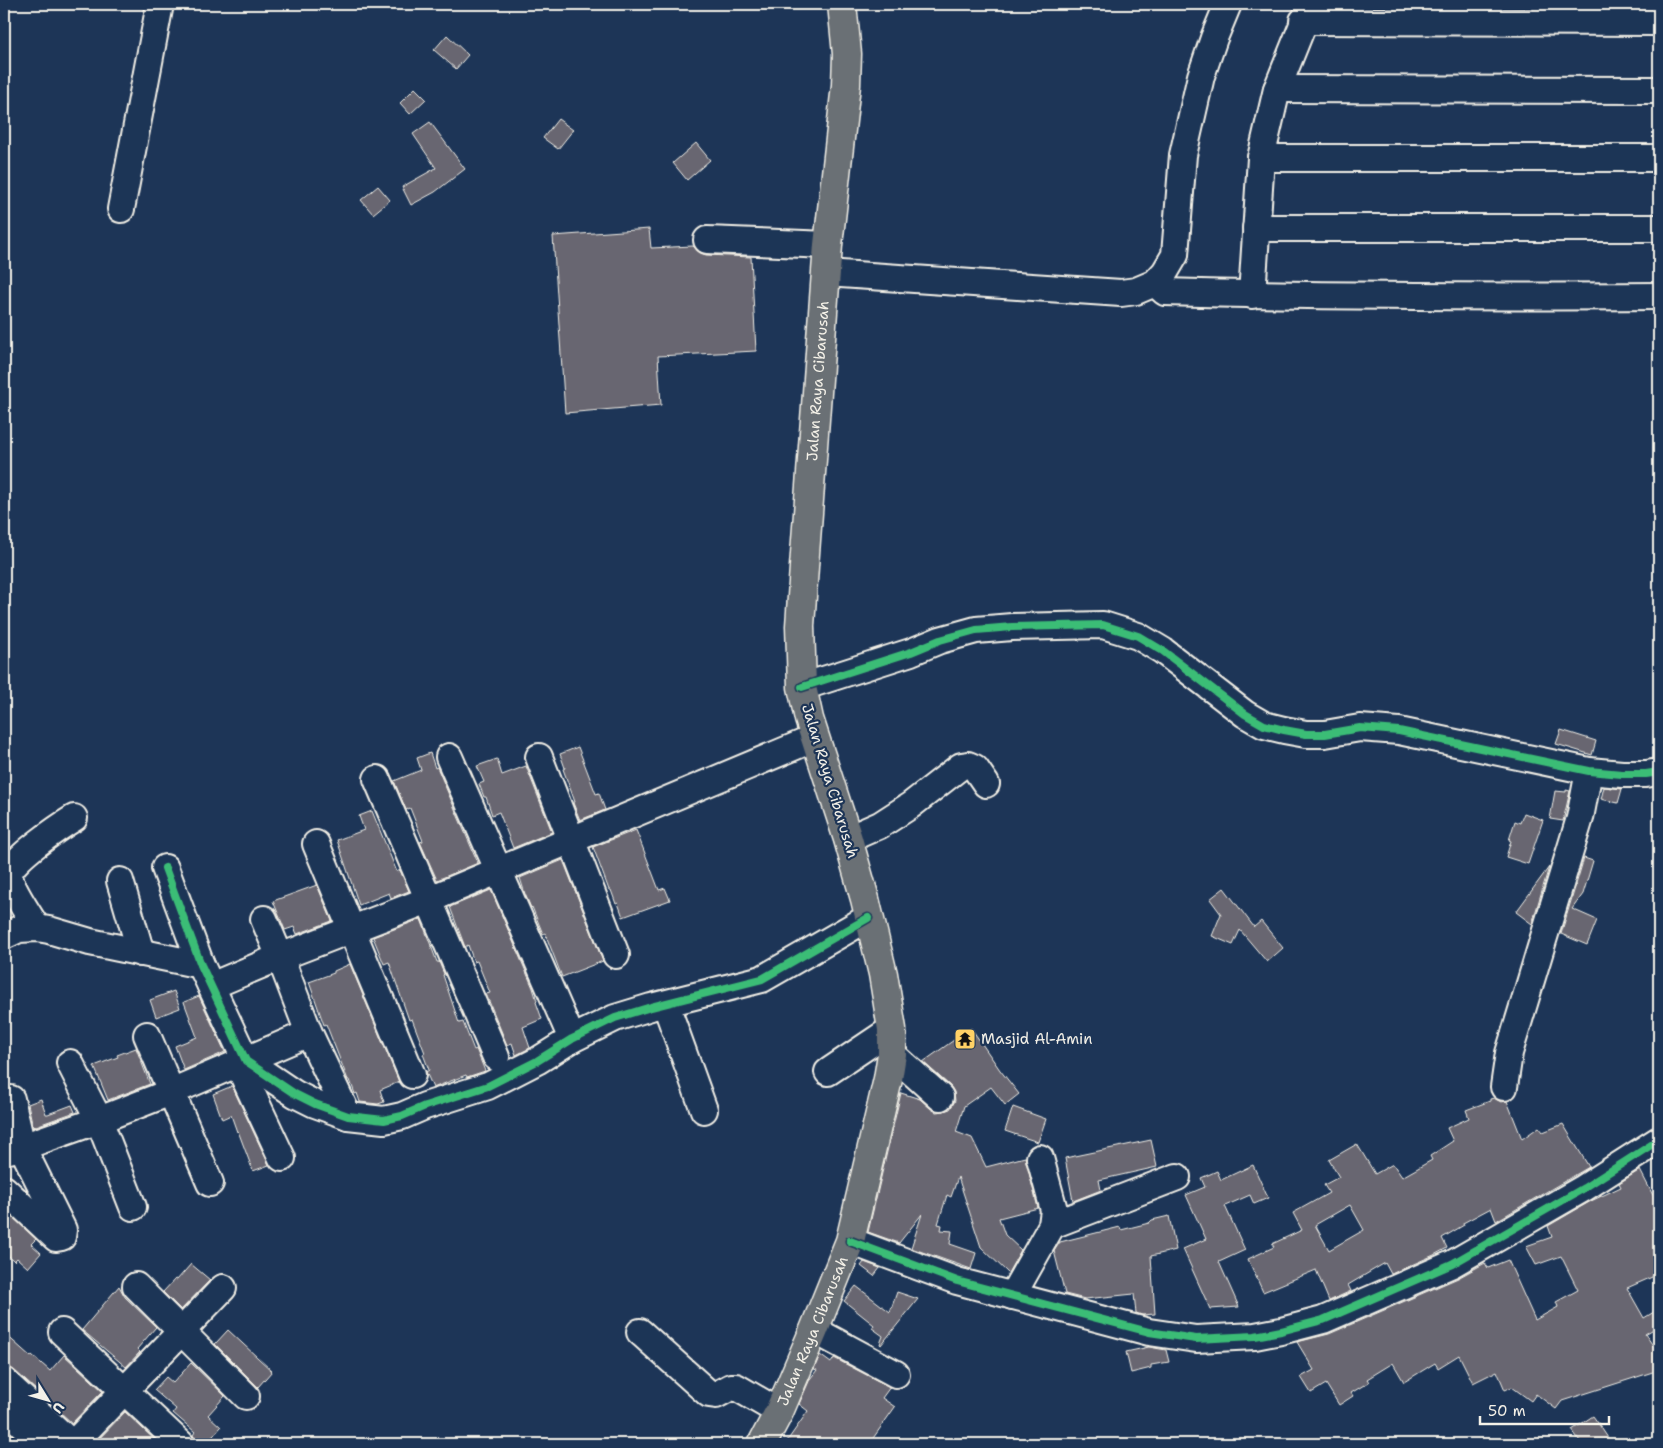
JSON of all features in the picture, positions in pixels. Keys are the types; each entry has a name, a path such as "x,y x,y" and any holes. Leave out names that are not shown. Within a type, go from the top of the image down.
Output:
{"main road":[{"name":"Jalan Raya Cibarusah","path":"762,1444 779,1412 850,1241 888,1079 892,1041 882,974 848,839 809,719 802,687 800,626 828,244 846,85 847,54 842,4"}],"street":[{"path":"121,209 160,4"},
{"path":"826,273 1121,293 1136,291 1155,283 1165,272 1175,254 1183,155 1201,76 1228,4"},
{"path":"1252,295 1261,158 1277,89 1308,12 1659,22"},
{"path":"1277,89 1659,90"},
{"path":"1261,158 1659,158"},
{"path":"1256,228 1659,228"},
{"path":"707,240 828,244"},
{"path":"1155,283 1165,292 1252,295 1447,297 1659,296"},
{"path":"802,687 911,652 940,640 976,630 1021,626 1103,625 1138,636 1163,651 1245,714 1264,725 1306,734 1325,734 1360,728 1399,731 1588,771 1622,774 1659,772"},
{"path":"4,936 19,929 37,928 49,930 90,942 141,953 206,976 280,957 428,900 816,738"},
{"path":"449,757 572,1039"},
{"path":"539,757 616,956"},
{"path":"848,839 880,825 911,805 961,766 968,765 974,768 986,784"},
{"path":"1504,1087 1509,1053 1580,818 1588,771"},
{"path":"377,779 496,1057"},
{"path":"37,928 14,889 9,872 14,864 40,842 74,818"},
{"path":"316,844 412,1075"},
{"path":"165,868 206,976 282,1158"},
{"path":"120,880 141,953"},
{"path":"242,1062 295,1094 315,1104 348,1116 384,1120 402,1116 425,1106 488,1086 537,1061 572,1039 615,1018 762,979 868,918"},
{"path":"264,919 309,1033 348,1116"},
{"path":"666,1005 704,1110"},
{"path":"13,1149 99,1120 171,1092 309,1033"},
{"path":"147,1034 210,1183"},
{"path":"828,1072 892,1041 940,1097"},
{"path":"70,1063 99,1120 133,1207"},
{"path":"4,1189 56,1238 62,1237 63,1230 13,1149 11,1099"},
{"path":"850,1241 957,1281 1149,1332 1196,1339 1255,1336 1322,1320 1452,1264 1584,1188 1659,1140"},
{"path":"1012,1296 1052,1225 1054,1210 1040,1158"},
{"path":"1052,1225 1178,1177"},
{"path":"136,1286 246,1396"},
{"path":"4,1381 72,1444 223,1288"},
{"path":"814,1330 896,1374"},
{"path":"62,1332 181,1444"},
{"path":"640,1332 709,1394 716,1395 729,1387 736,1387 779,1412"},
{"path":"4,1408 43,1444"}],"building":[{"path":"447,35 468,55 456,69 434,50"},
{"path":"415,88 426,99 410,114 400,103"},
{"path":"558,119 573,130 558,149 543,138"},
{"path":"430,122 465,169 435,192 411,205 402,187 436,168 413,134"},
{"path":"696,143 710,160 687,180 673,163"},
{"path":"378,186 390,200 373,214 361,200"},
{"path":"649,229 651,248 693,246 699,252 706,255 751,257 756,351 658,356 661,405 565,413 553,236"},
{"path":"1561,730 1596,741 1592,755 1556,744"},
{"path":"578,747 596,794 599,793 605,810 580,820 573,803 575,802 563,769 565,768 560,754"},
{"path":"430,753 478,863 437,880 420,842 423,841 410,808 406,810 394,781 421,770 417,758"},
{"path":"497,759 502,775 526,766 552,832 513,848 499,812 492,815 479,784 484,782 477,766"},
{"path":"1604,787 1622,789 1618,803 1601,799"},
{"path":"1566,790 1570,791 1563,821 1550,819 1555,791 1566,792"},
{"path":"372,811 397,872 400,870 409,891 391,898 389,893 359,905 337,840 364,830 359,816"},
{"path":"1524,813 1543,820 1528,864 1506,857 1515,821 1520,823"},
{"path":"636,830 659,890 665,888 670,900 623,917 618,903 616,904 611,890 609,890 593,847"},
{"path":"1584,858 1593,861 1583,894 1572,909 1597,920 1587,945 1561,934"},
{"path":"563,860 603,961 562,977 545,933 543,934 525,894 520,878"},
{"path":"1549,867 1532,924 1516,912"},
{"path":"317,885 332,921 297,934 294,927 285,930 273,901"},
{"path":"1224,888 1254,927 1261,921 1283,948 1267,962 1240,930 1233,945 1212,936 1221,914 1210,899"},
{"path":"491,890 533,988 542,1019 523,1027 530,1048 516,1055 512,1043 507,1045 486,994 490,993 477,961 474,962 468,945 465,947 450,907"},
{"path":"421,919 437,962 439,962 444,974 459,1023 463,1022 485,1071 467,1077 466,1075 433,1088 426,1072 429,1070 423,1054 425,1053 412,1019 409,1020 389,962 384,964 373,937"},
{"path":"350,964 399,1082 380,1090 384,1102 378,1104 360,1102 357,1093 355,1094 326,1024 324,1025 309,982 334,973 334,971"},
{"path":"174,991 180,1008 156,1017 150,1000"},
{"path":"199,996 225,1052 184,1070 175,1046 197,1037 184,1002"},
{"path":"971,1028 1019,1094 1005,1105 991,1087 964,1106 956,1132 972,1138 986,1167 1025,1157 1038,1208 999,1218 1005,1235 1021,1250 1008,1273 981,1247 958,1177 951,1197 947,1195 938,1224 942,1225 941,1230 952,1231 950,1244 976,1253 971,1269 911,1248 922,1214 899,1243 868,1232 901,1093 920,1099 936,1112 950,1109 955,1101 954,1092 950,1086 923,1062"},
{"path":"136,1048 150,1084 108,1100 94,1066"},
{"path":"232,1086 269,1165 253,1171 231,1115 222,1119 213,1094"},
{"path":"1494,1098 1501,1102 1507,1101 1522,1139 1539,1127 1543,1132 1563,1124 1589,1167 1496,1221 1491,1208 1463,1223 1464,1225 1442,1238 1447,1248 1391,1274 1385,1263 1348,1285 1351,1291 1329,1301 1316,1270 1263,1292 1248,1259 1274,1247 1272,1244 1302,1230 1293,1213 1329,1193 1324,1185 1339,1177 1329,1160 1357,1144 1375,1174 1393,1164 1402,1177 1432,1160 1430,1156 1453,1141 1447,1128 1469,1118 1466,1110 1490,1101 1490,1099","holes":["1350,1205 1364,1230 1329,1250 1315,1225"]},
{"path":"41,1099 46,1114 72,1105 75,1112 33,1127 28,1104"},
{"path":"1013,1107 1046,1119 1038,1142 1005,1131"},
{"path":"1151,1140 1157,1167 1099,1180 1101,1190 1073,1201 1065,1158"},
{"path":"1253,1165 1268,1198 1254,1204 1250,1195 1225,1206 1245,1250 1219,1262 1239,1307 1210,1309 1183,1249 1206,1239 1186,1195 1205,1187 1201,1178 1217,1171 1221,1180"},
{"path":"1640,1170 1659,1207 1659,1274 1627,1288 1644,1318 1659,1309 1659,1326 1645,1334 1659,1354 1659,1370 1562,1401 1556,1409 1536,1394 1531,1401 1512,1387 1505,1390 1497,1371 1473,1383 1459,1355 1438,1368 1435,1363 1404,1382 1393,1363 1367,1379 1369,1382 1351,1393 1353,1396 1339,1405 1326,1384 1311,1393 1301,1377 1314,1370 1297,1342 1329,1334 1458,1278 1485,1263 1488,1268 1508,1260 1535,1320 1558,1307 1556,1302 1578,1290 1561,1256 1536,1265 1526,1246 1552,1237 1548,1226 1591,1201 1621,1187 1619,1183"},
{"path":"4,1209 36,1239 31,1244 41,1253 28,1268 17,1258 14,1261 4,1251"},
{"path":"1169,1216 1176,1250 1151,1256 1155,1314 1142,1315 1136,1313 1134,1294 1085,1299 1065,1294 1054,1251 1060,1242 1120,1227 1121,1230"},
{"path":"864,1262 880,1268 874,1276 861,1266"},
{"path":"191,1264 210,1280 181,1310 163,1292"},
{"path":"119,1286 125,1297 156,1327 137,1349 140,1352 126,1367 82,1330"},
{"path":"856,1286 890,1312 897,1292 918,1299 881,1345 883,1336 872,1328 874,1325 844,1301"},
{"path":"228,1330 272,1371 258,1387 215,1344"},
{"path":"4,1333 50,1371 64,1355 103,1391 72,1423 14,1370 4,1366"},
{"path":"1149,1347 1166,1350 1169,1362 1151,1365 1151,1368 1131,1373 1126,1352"},
{"path":"820,1355 831,1363 834,1358 890,1387 882,1398 895,1407 869,1444 785,1444 808,1411 799,1404 810,1379 817,1370 814,1369"},
{"path":"191,1363 225,1396 208,1415 221,1427 206,1444 196,1444 193,1435 195,1432 173,1413 176,1409 154,1390 166,1377 173,1383"},
{"path":"125,1412 159,1444 95,1443"},
{"path":"1593,1416 1612,1444 1582,1444 1572,1430"},
{"path":"6,1430 21,1444 4,1444 4,1433"}],"cycle path":[{"path":"802,687 911,652 940,640 976,630 1012,627 1103,625 1138,636 1163,651 1245,714 1264,725 1306,734 1325,734 1360,728 1399,731 1589,771 1622,774 1659,772"},
{"path":"165,868 201,965 246,1061 295,1094 315,1104 348,1116 384,1120 402,1116 425,1106 488,1086 537,1061 572,1039 615,1018 762,979 868,918"},
{"path":"850,1241 957,1281 1149,1332 1196,1339 1255,1336 1323,1320 1452,1264 1584,1188 1659,1140"}],"place":[{"name":"Masjid Al-Amin","path":"965,1039"}]}
